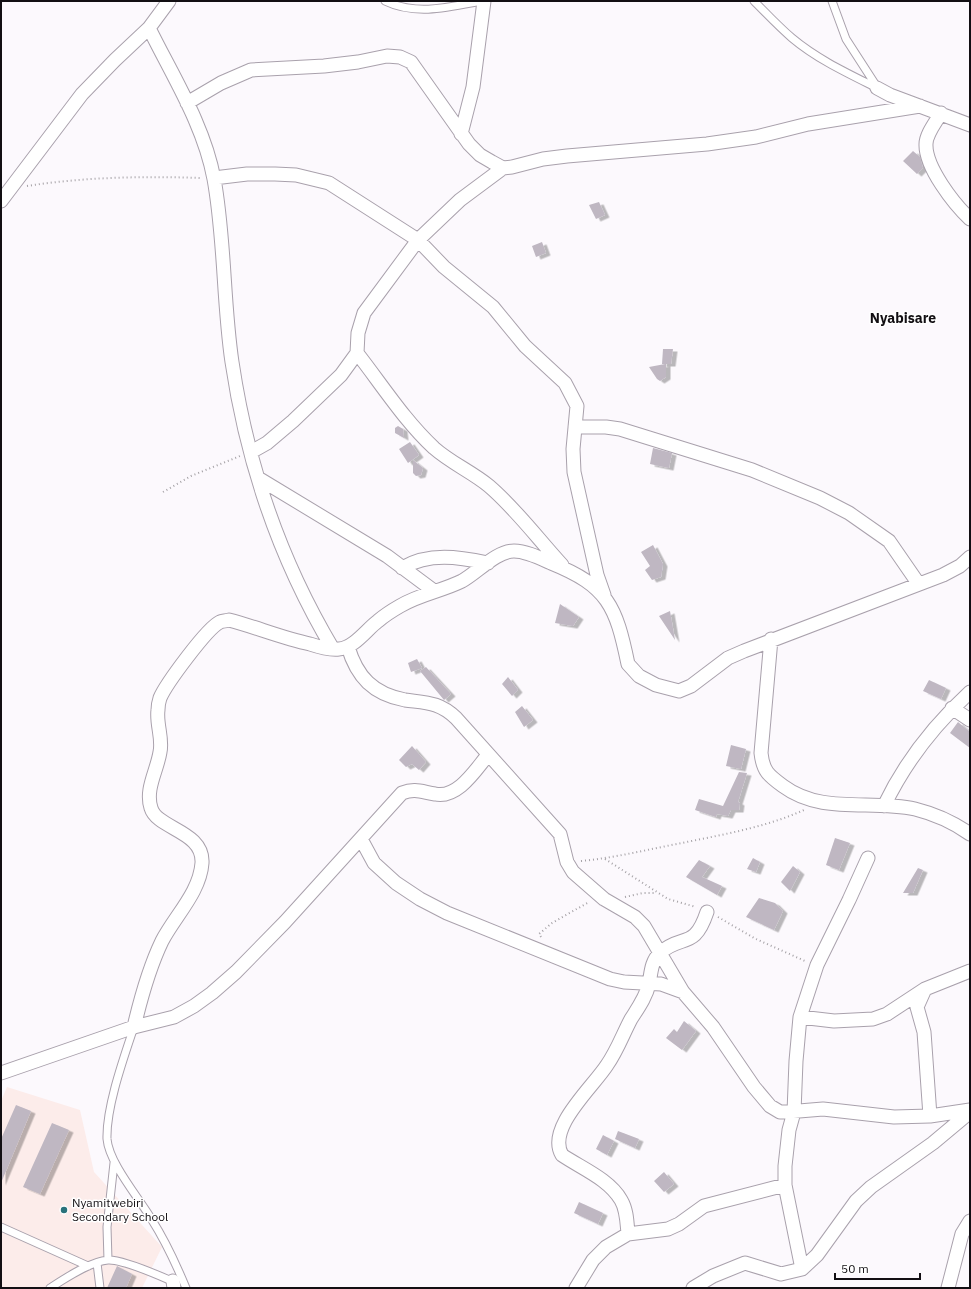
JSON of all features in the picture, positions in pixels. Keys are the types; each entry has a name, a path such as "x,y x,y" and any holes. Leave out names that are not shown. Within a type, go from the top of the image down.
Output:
{"street":[{"path":"1,201 82,94 114,60 149,28 169,1"},
{"path":"461,134 473,87 483,1"},
{"path":"149,28 187,103 201,135 214,178 232,363 258,478 296,582 312,614 333,649"},
{"path":"187,103 221,82 251,70 331,65 387,56 400,57 411,62 461,134 480,155 503,168"},
{"path":"877,88 890,95 970,125"},
{"path":"251,452 267,443 293,421 341,375 356,353 358,333 364,313 418,240 460,200 503,168 567,156 707,144 756,137 808,124 920,106"},
{"path":"941,113 926,144 928,158 943,187 960,210 970,219"},
{"path":"214,178 247,174 275,174 316,178 336,187 418,240 444,267 492,307 525,346 565,383 577,406 573,449 574,472 597,574 605,598 618,622 629,667 639,676 669,690 679,691 691,686 728,658 771,639 812,625 960,566 970,557"},
{"path":"356,353 394,402 434,448 470,472 498,494 564,568"},
{"path":"575,427 606,426 624,430 752,470 820,498 855,517 889,541 918,583"},
{"path":"258,478 387,556 434,591"},
{"path":"134,1027 150,967 163,939 196,886 202,861 199,848 190,839 163,821 151,810 148,796 161,751 158,711 160,698 208,632 219,622 229,620 294,640 333,649 348,647 378,621 401,605 422,594 463,580 501,554 514,551 530,554 582,577 605,598"},
{"path":"402,568 417,560 438,558 467,558 488,563"},
{"path":"771,639 761,730 761,753 763,767 770,777 803,799 822,802 914,809 943,818 970,834"},
{"path":"348,647 352,661 364,680 379,691 389,695 404,699 430,702 446,710 488,755 560,834 567,862 573,872 583,883 604,899 634,917 644,926 683,992 713,1027 754,1087 770,1106 780,1112 823,1109 894,1117 930,1116 970,1111"},
{"path":"884,806 894,786 928,734 952,708 970,692"},
{"path":"952,708 970,720"},
{"path":"1,1073 134,1027 174,1017 194,1006 212,994 285,922 402,793 412,789 438,795 450,793 462,784 488,755"},
{"path":"361,839 374,863 396,883 420,899 447,913 610,979 624,982 661,984 683,992"},
{"path":"802,1269 785,1185 786,1143 794,1112 796,1061 800,1017 817,965 850,900 868,858"},
{"path":"628,1234 626,1212 622,1200 602,1181 562,1155 558,1148 557,1141 561,1129 567,1119 607,1065 647,991 653,964 659,953 672,945 686,941 696,934 703,924 707,912"},
{"path":"800,1017 834,1021 873,1019 887,1014 924,989 970,971"},
{"path":"924,989 917,1007 924,1032 930,1116"},
{"path":"693,1288 712,1276 745,1263 781,1274 802,1269 817,1255 856,1201 871,1187 933,1143 970,1111"},
{"path":"576,1288 593,1260 606,1247 628,1234 668,1229 679,1224 704,1206 785,1185"},
{"path":"948,1288 962,1234 970,1221"}],"lane":[{"path":"385,1 409,8 429,10 483,1"},
{"path":"754,1 792,38 817,56 877,88"},
{"path":"832,1 846,39 877,88"},
{"path":"134,1027 117,1082 111,1109 107,1139 114,1163 152,1218 170,1249 187,1288"},
{"path":"108,1260 107,1227 114,1163"},
{"path":"1,1227 88,1266"},
{"path":"50,1288 88,1266 108,1260 126,1264 173,1285 187,1288"},
{"path":"97,1263 100,1288"}],"path":[{"path":"10,189 55,182 83,180 174,177 214,178"},
{"path":"163,492 191,476 251,452"},
{"path":"567,862 604,859 748,829 785,818 822,802"},
{"path":"550,955 539,934 552,923 580,907 604,899 643,893 657,894"}],"shaded area":[{"name":"Nyamitwebiri Secondary School","path":"7,1087 80,1110 94,1172 162,1247 142,1288 1,1288 1,1101"}],"building":[{"path":"913,151 920,157 923,168 917,174 903,161"},
{"path":"599,202 605,215 596,219 589,205"},
{"path":"542,242 546,253 536,257 532,246"},
{"path":"663,349 673,349 671,364 666,364 666,377 660,381 649,367 665,364 662,364"},
{"path":"398,426 403,429 404,438 395,433 395,428"},
{"path":"410,442 419,455 408,463 399,449"},
{"path":"653,448 672,453 669,468 650,464"},
{"path":"413,460 423,468 421,475 416,476 413,473"},
{"path":"653,545 663,564 661,577 652,580 645,570 650,566 641,552"},
{"path":"560,604 579,617 573,626 555,623"},
{"path":"670,611 675,640 659,616"},
{"path":"417,659 422,668 411,672 408,663"},
{"path":"426,667 451,694 444,700 420,671"},
{"path":"508,677 518,690 512,696 502,684"},
{"path":"929,680 946,688 941,699 923,691"},
{"path":"522,706 533,720 524,727 515,712"},
{"path":"958,722 970,732 970,748 950,733"},
{"path":"731,745 746,749 741,769 726,766"},
{"path":"412,746 426,762 419,770 412,764 406,767 399,760"},
{"path":"739,772 747,773 738,802 740,803 739,810 731,810 728,816 717,814 716,817 695,810 699,799 723,806"},
{"path":"835,838 850,843 839,870 826,865"},
{"path":"753,858 760,862 756,872 747,869"},
{"path":"699,860 710,866 702,877 722,886 717,895 686,877"},
{"path":"793,866 800,872 790,891 781,882"},
{"path":"918,868 923,870 913,893 903,893"},
{"path":"759,898 775,903 783,911 774,930 746,917"},
{"path":"684,1021 696,1031 682,1050 666,1038 674,1029 677,1032"},
{"path":"16,1105 31,1111 1,1183 1,1139"},
{"path":"52,1123 69,1130 40,1194 23,1187"},
{"path":"618,1131 639,1139 635,1148 615,1139"},
{"path":"603,1135 614,1141 607,1155 596,1149"},
{"path":"664,1172 674,1184 664,1192 654,1181"},
{"path":"579,1202 603,1213 598,1224 574,1213"},
{"path":"117,1266 132,1274 126,1288 107,1288"}],"place":[{"name":"Nyamitwebiri Secondary School","path":"64,1210"}],"district":[{"name":"Nyabisare","path":"903,318"}]}
